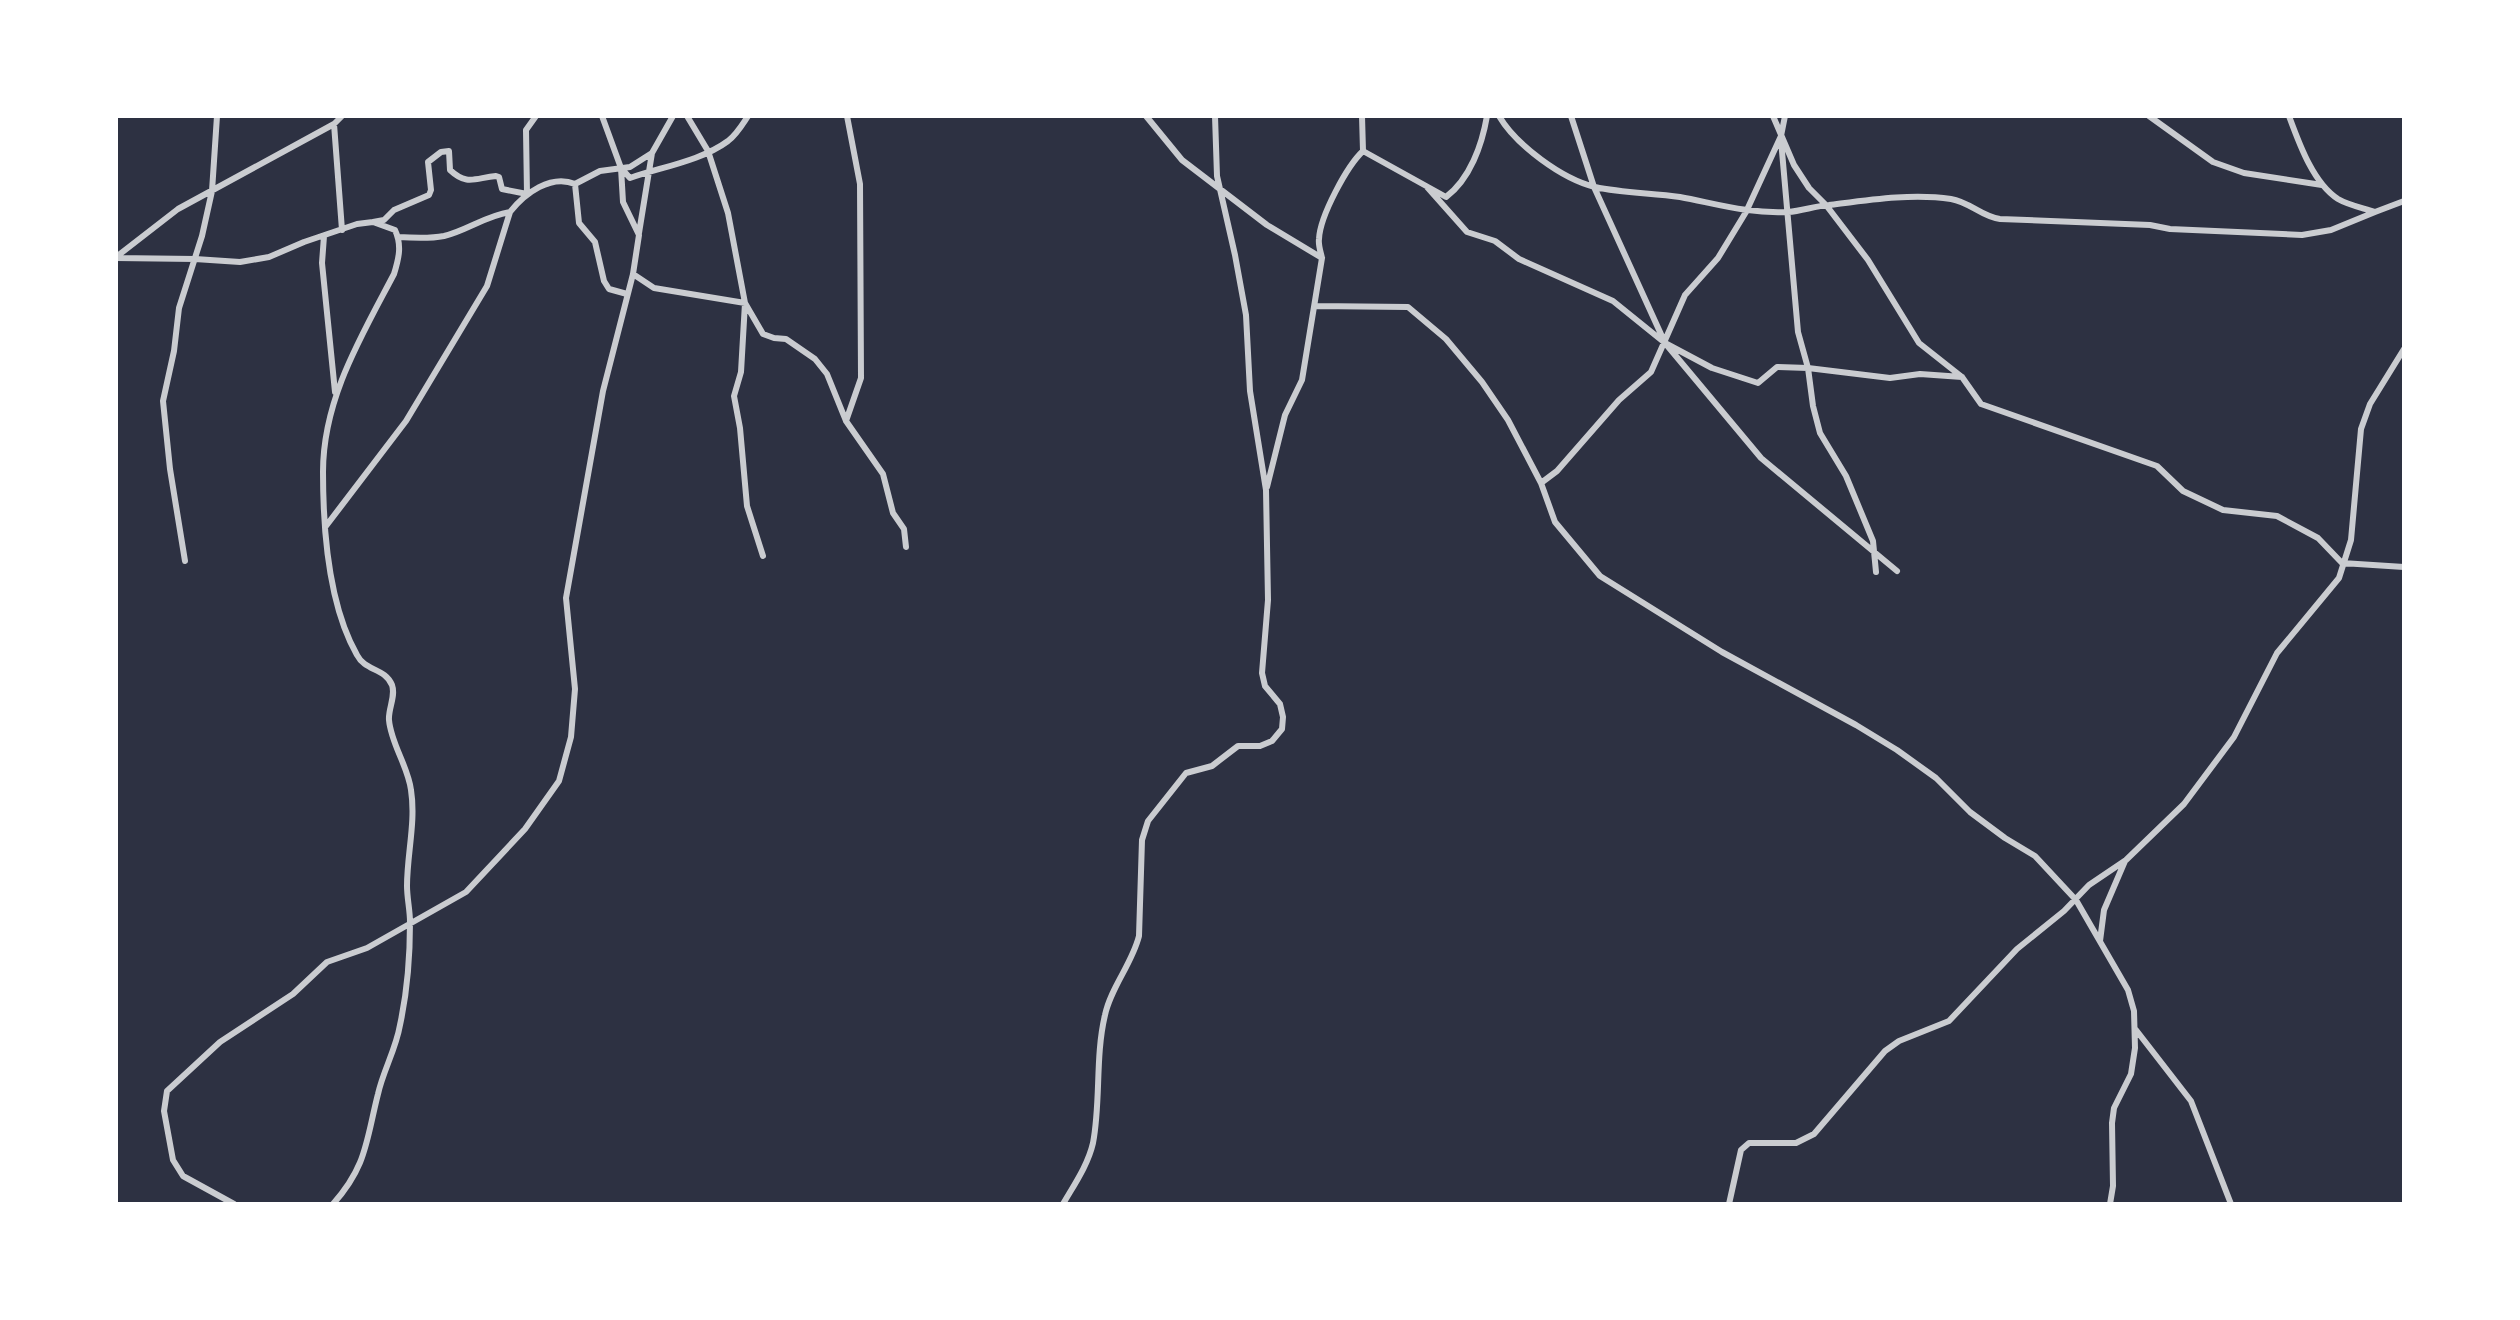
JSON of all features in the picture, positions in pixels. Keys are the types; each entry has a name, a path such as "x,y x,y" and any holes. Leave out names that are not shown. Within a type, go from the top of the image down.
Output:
{"street":[{"path":"185,561 163,401 179,308 212,191 217,116"},
{"path":"116,258 178,209 334,124 342,116"},
{"path":"527,194 526,130 536,116"},
{"path":"602,116 621,168 623,202 639,235"},
{"path":"234,1204 183,1176 173,1160 164,1111 167,1091 220,1042 293,994 327,962 367,948 466,892 525,829 559,781 571,737 575,689 566,598 603,391 633,274 648,171 652,153 673,116"},
{"path":"687,116 708,151 728,213 745,303 741,372 734,396 747,506 763,556"},
{"path":"621,168 630,178 708,151 733,137 748,116"},
{"path":"846,421 861,378 860,184 847,116"},
{"path":"1146,116 1182,160 1221,192 1267,225 1322,258"},
{"path":"1063,1204 1082,1171 1092,1145 1099,1089 1099,1046 1106,1010 1135,951 1139,936 1142,840 1148,821 1186,773 1212,766 1238,746 1260,746 1272,741 1282,729 1280,704 1265,686 1262,673 1268,600 1266,490 1250,391 1246,315 1217,176 1215,116"},
{"path":"1266,490 1285,415 1302,380 1322,258 1318,239 1350,163 1363,151 1362,116"},
{"path":"1363,151 1446,197 1458,188 1484,138 1487,116"},
{"path":"1499,116 1513,137 1540,158 1594,187 1680,198 1746,212 1787,212 1911,197 1952,199 1971,206 1988,218 2302,235 2331,230 2404,201"},
{"path":"1571,116 1594,187 1665,343 1761,458 1897,571"},
{"path":"1773,116 1794,165 1868,260 1919,343 1962,377 1981,404 2157,466 2183,491 2223,510 2277,516 2318,538 2342,563 2404,567"},
{"path":"1541,483 1557,471 1619,400 1651,372 1685,295 1718,258 1746,212 1781,136 1785,116"},
{"path":"2149,116 2213,162 2244,173 2322,185"},
{"path":"2289,116 2322,185 2340,200 2375,212"},
{"path":"334,124 342,230"},
{"path":"1781,136 1798,332 1808,368 1813,406 1820,433 1846,476 1873,541 1876,572"},
{"path":"116,258 240,262 269,257 357,224 384,220 394,210 429,195 428,162 441,152 449,151 450,170 460,179 468,181 496,176 502,189 527,194"},
{"path":"326,526 406,421 487,286 510,212 536,188 564,180 575,184 600,171 630,167 652,153"},
{"path":"575,184 579,223 595,242 604,281 609,289 627,294"},
{"path":"1427,187 1467,232 1495,241 1519,259 1613,301 1665,343 1712,368 1758,383 1777,367 1890,378 1920,374 1962,377"},
{"path":"398,237 447,235 492,215 510,212"},
{"path":"333,1204 347,1189 361,1165 381,1079 400,1026 410,923 407,886 413,816 411,787 389,722 394,695 392,685 385,674 366,667 357,655 334,590 326,546 323,470 328,416 346,368 394,274 399,258 395,230 373,222"},
{"path":"324,236 322,263 336,395"},
{"path":"633,274 654,288 745,303"},
{"path":"745,303 763,334 786,339 815,359 827,374 846,421 883,474 893,513 904,529 906,547"},
{"path":"1315,306 1408,307 1446,339 1482,382 1508,420 1541,483 1555,522 1600,576 1722,652 1897,750 1936,778 1970,812 2035,856 2076,900 2128,990 2136,1030 2131,1074 2114,1108 2110,1204"},
{"path":"1729,1204 1744,1146 1749,1143 1796,1143 1814,1134 1885,1051 1899,1041 1949,1021 2017,949 2076,900 2089,885 2126,860 2184,804 2234,737 2277,653 2339,578 2351,540 2361,429 2370,404 2404,349"},
{"path":"2100,941 2104,910 2126,860"},
{"path":"2136,1030 2191,1101 2231,1204"}]}
